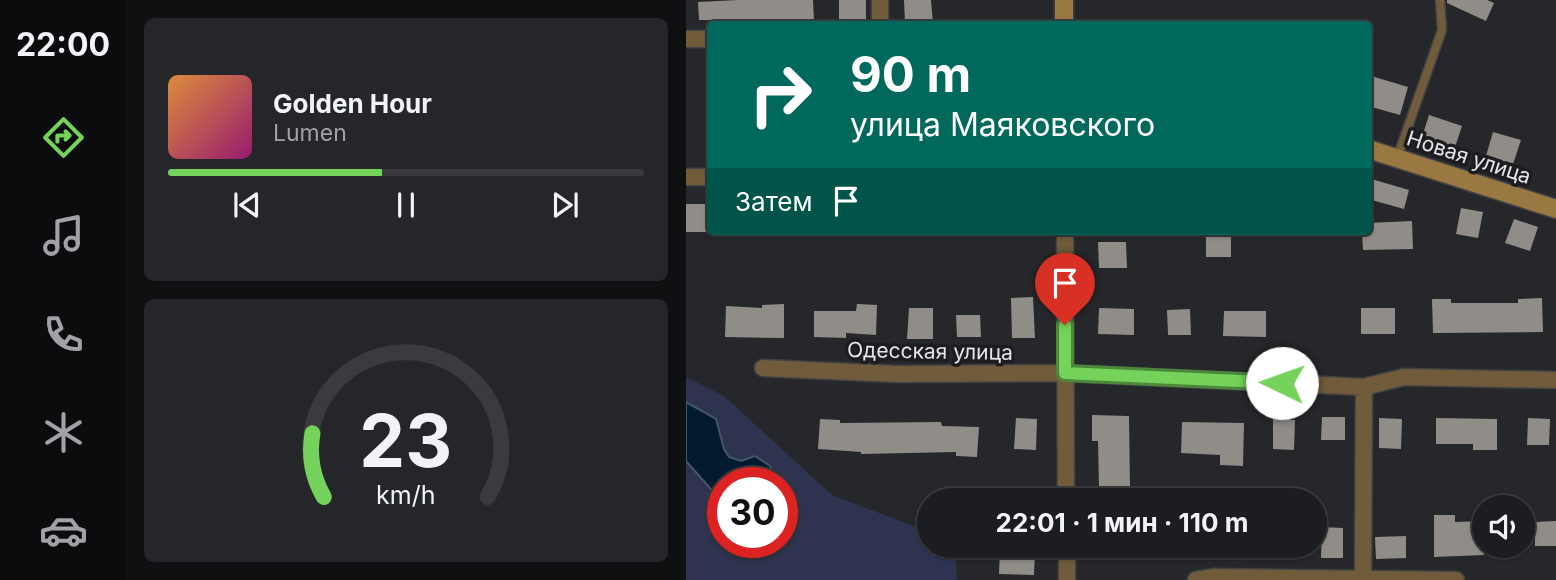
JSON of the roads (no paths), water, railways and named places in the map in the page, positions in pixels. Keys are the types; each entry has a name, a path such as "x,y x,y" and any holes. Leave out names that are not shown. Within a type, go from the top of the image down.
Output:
{"main road":[{"path":"1064,0 1064,21"},
{"name":"Новая улица","path":"1372,150 1556,209"}],"street":[{"path":"880,0 880,21"},
{"path":"686,39 707,39"},
{"path":"686,177 707,177"},
{"path":"1065,235 1066,488"},
{"name":"Одесская улица","path":"764,368 897,374 1065,373 1364,387 1404,377 1556,380"},
{"path":"1363,578 1364,387"},
{"path":"1067,558 1067,580"},
{"path":"1196,580 1215,577 1456,580"}],"lane":[{"path":"1397,158 1442,30 1440,0"}]}
